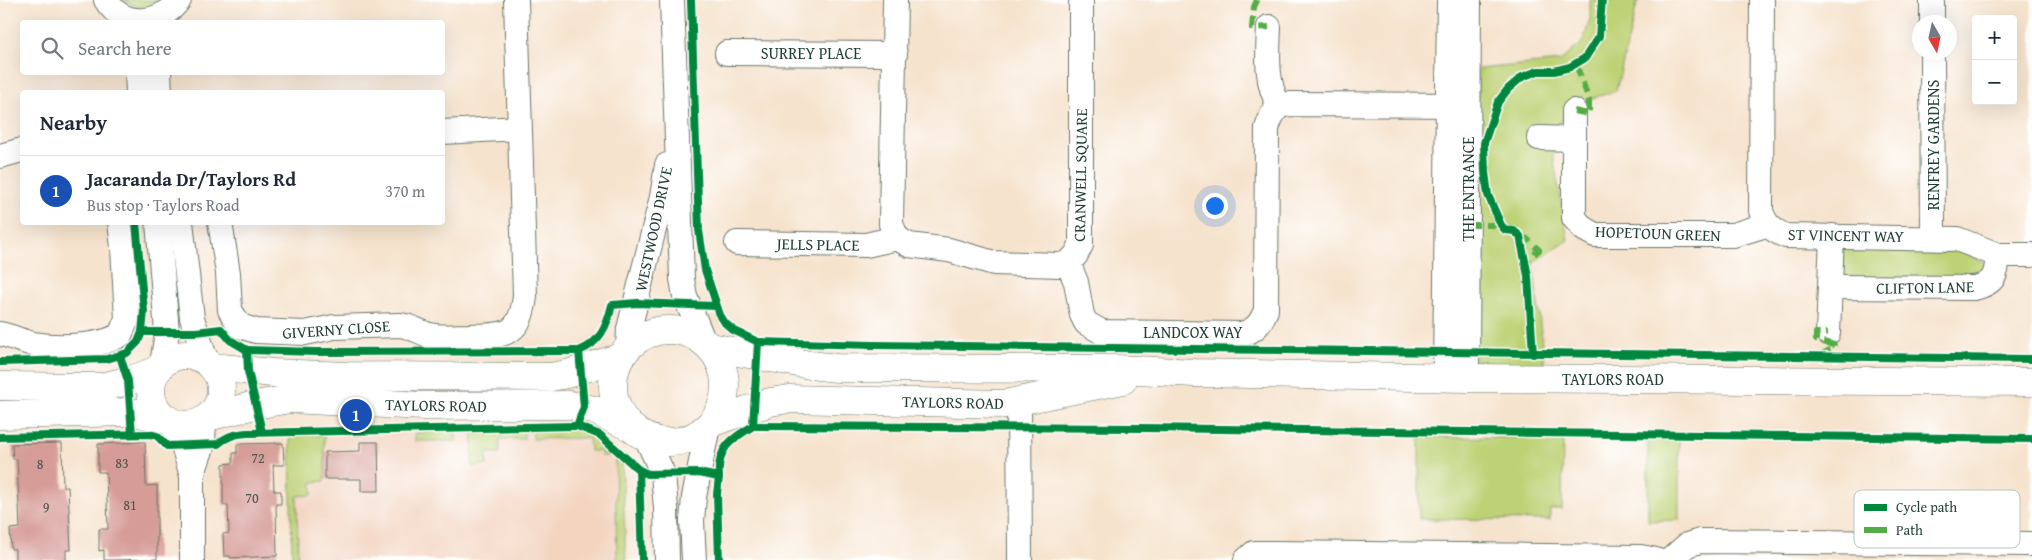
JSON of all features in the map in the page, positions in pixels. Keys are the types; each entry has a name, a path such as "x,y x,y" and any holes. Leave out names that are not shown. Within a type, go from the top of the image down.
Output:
{"main road":[{"path":"673,330 689,334 707,344 718,358 726,384 720,410 710,424 698,435 685,440 665,442 639,433 623,419 614,395 615,369 624,353 640,338 656,331 673,330"},
{"name":"TAYLORS ROAD","path":"707,344 810,365 837,368 1117,369 1195,373 1456,378 2032,382"},
{"name":"TAYLORS ROAD","path":"210,365 273,373 347,376 551,377 567,374 624,353"},
{"path":"0,386 102,387 128,381 160,368 170,360 189,356 210,365 218,377 221,388 220,399 215,409 206,419 187,425 131,412 0,415"},
{"path":"160,368 153,380 151,390 155,406 168,420"},
{"path":"1018,368 1019,402"},
{"name":"TAYLORS ROAD","path":"710,424 770,402 789,399 1004,404 1122,381 1195,373"},
{"name":"TAYLORS ROAD","path":"206,419 255,405 290,399 424,406 570,405 594,410 639,433"}],"street":[{"name":"GIVERNY CLOSE","path":"500,0 505,57 518,96"},
{"name":"GIVERNY CLOSE","path":"220,225 228,273 230,310 235,320 246,329 305,333 334,327 407,325 429,335 442,337 504,334 512,330 522,318 525,296 516,0"},
{"name":"WESTWOOD DRIVE","path":"672,0 682,280 685,296 707,344"},
{"path":"895,0 891,224 897,238"},
{"name":"CRANWELL SQUARE","path":"897,238 909,245 949,250 994,263 1051,265 1068,262 1076,255 1081,245 1081,0"},
{"name":"THE ENTRANCE","path":"1449,0 1458,105 1456,378"},
{"name":"THE ENTRANCE","path":"1458,105 1469,0"},
{"name":"ST VINCENT WAY","path":"1762,0 1761,211 1766,225 1775,232 1786,236 1932,237 1957,239 1998,255 2032,255"},
{"path":"1932,0 1932,15"},
{"path":"150,20 170,12"},
{"path":"118,13 133,20"},
{"path":"1268,27 1268,79 1279,106 1289,104 1458,105"},
{"name":"SURREY PLACE","path":"727,53 895,54"},
{"name":"RENFREY GARDENS","path":"1932,60 1932,237"},
{"path":"137,75 138,90"},
{"path":"159,75 160,90"},
{"name":"LANDCOX WAY","path":"1068,262 1076,282 1082,315 1086,323 1102,332 1242,334 1251,332 1262,321 1266,310 1267,128 1272,115 1279,106"},
{"name":"WESTWOOD DRIVE","path":"624,353 662,196 676,109"},
{"name":"HOPETOUN GREEN","path":"1574,111 1574,218 1584,229 1595,234 1733,235 1766,225"},
{"path":"445,132 519,128"},
{"path":"1540,138 1574,139"},
{"path":"0,156 20,151"},
{"path":"0,334 33,344 46,345 100,344 120,336 124,331 127,318 120,225"},
{"path":"158,225 167,332 160,368"},
{"path":"182,225 192,318 210,365"},
{"path":"1828,333 1832,236"},
{"name":"JELLS PLACE","path":"737,243 866,245 897,238"},
{"name":"CLIFTON LANE","path":"1830,287 1974,288 1991,282 1996,273 1998,255"},
{"path":"1019,402 1020,560"},
{"path":"192,476 203,444 206,419"},
{"path":"168,420 185,450 192,476 192,560"},
{"path":"694,560 692,522 694,497 710,424"},
{"path":"639,433 662,474 666,508 667,560"},
{"path":"1670,560 1687,545 1700,541 1886,551 1949,548"},
{"path":"1246,560 1254,553 1281,553 1641,557 1656,560"}],"shaded area":[{"path":"575,428 620,464 624,560 294,560 290,436"}],"green space":[{"path":"124,0 162,0 153,5 138,7"},
{"path":"1590,0 1638,0 1616,91 1574,104 1557,126 1553,156 1568,240 1533,262 1545,367 1486,366 1475,361 1478,69 1560,61 1582,43 1590,20"},
{"path":"1842,242 1944,243 1987,263 1978,278 1843,278"},
{"path":"524,429 524,439 500,439 500,453 487,453 487,465 472,466 473,430"},
{"path":"574,429 589,433 601,440 622,461 626,560 617,560 615,456 601,456 601,451 590,451 589,438 533,439 533,430"},
{"path":"456,431 456,441 415,441 415,433"},
{"path":"324,435 325,481 312,482 312,495 297,496 298,560 292,560 290,436"},
{"path":"1419,437 1563,438 1562,509 1550,509 1550,520 1419,519"},
{"path":"1648,439 1679,439 1679,520 1648,521"}],"building":[{"path":"145,442 146,486 157,485 157,559 104,560 104,550 99,551 99,529 108,529 106,472 98,472 98,444"},
{"path":"360,442 378,442 379,491 361,491 361,479 325,479 325,452 360,451"},
{"path":"62,443 63,487 68,487 71,550 66,550 66,560 15,560 15,549 11,549 10,529 20,528 17,459 13,459 12,444"},
{"path":"283,443 284,465 273,465 274,491 281,491 281,504 276,504 277,556 230,558 230,556 224,556 223,534 229,533 228,505 223,505 223,464 233,463 233,453 237,453 237,444"}],"marked path":[{"path":"1257,0 1254,7 1252,28 1269,27"},
{"path":"1574,111 1589,114 1589,100 1576,64"},
{"path":"1467,225 1501,225"},
{"path":"1520,236 1527,239 1539,250 1525,262"},
{"path":"1820,355 1834,348 1834,345 1816,340 1816,333 1828,333"}],"cycle path":[{"path":"691,0 699,230 705,270 720,315 733,330 758,342 753,426 727,446 720,459 719,477 698,473 648,474 639,470 600,435 577,426 584,407 579,351 586,348 602,333 612,305 637,303 716,306"},
{"path":"1533,354 1528,276 1520,236 1514,231 1505,230 1501,225 1488,195 1484,143 1498,102 1508,89 1522,77 1538,71 1554,71 1570,67 1585,58 1599,36 1602,0"},
{"path":"0,362 107,359 127,353 138,342 142,332 144,311 136,225"},
{"path":"142,332 196,332 221,329 230,340 247,350 248,371 262,432"},
{"path":"758,342 2032,359"},
{"path":"247,350 315,352 579,351"},
{"path":"120,356 128,381 132,434"},
{"path":"0,437 150,434 157,436 167,446 218,444 231,436 247,433 577,426"},
{"path":"753,426 1142,428 2032,439"},
{"path":"639,470 642,560"},
{"path":"719,477 717,494 719,560"}],"place":[{"name":"Jacaranda Dr/Taylors Rd","path":"356,415"}]}
